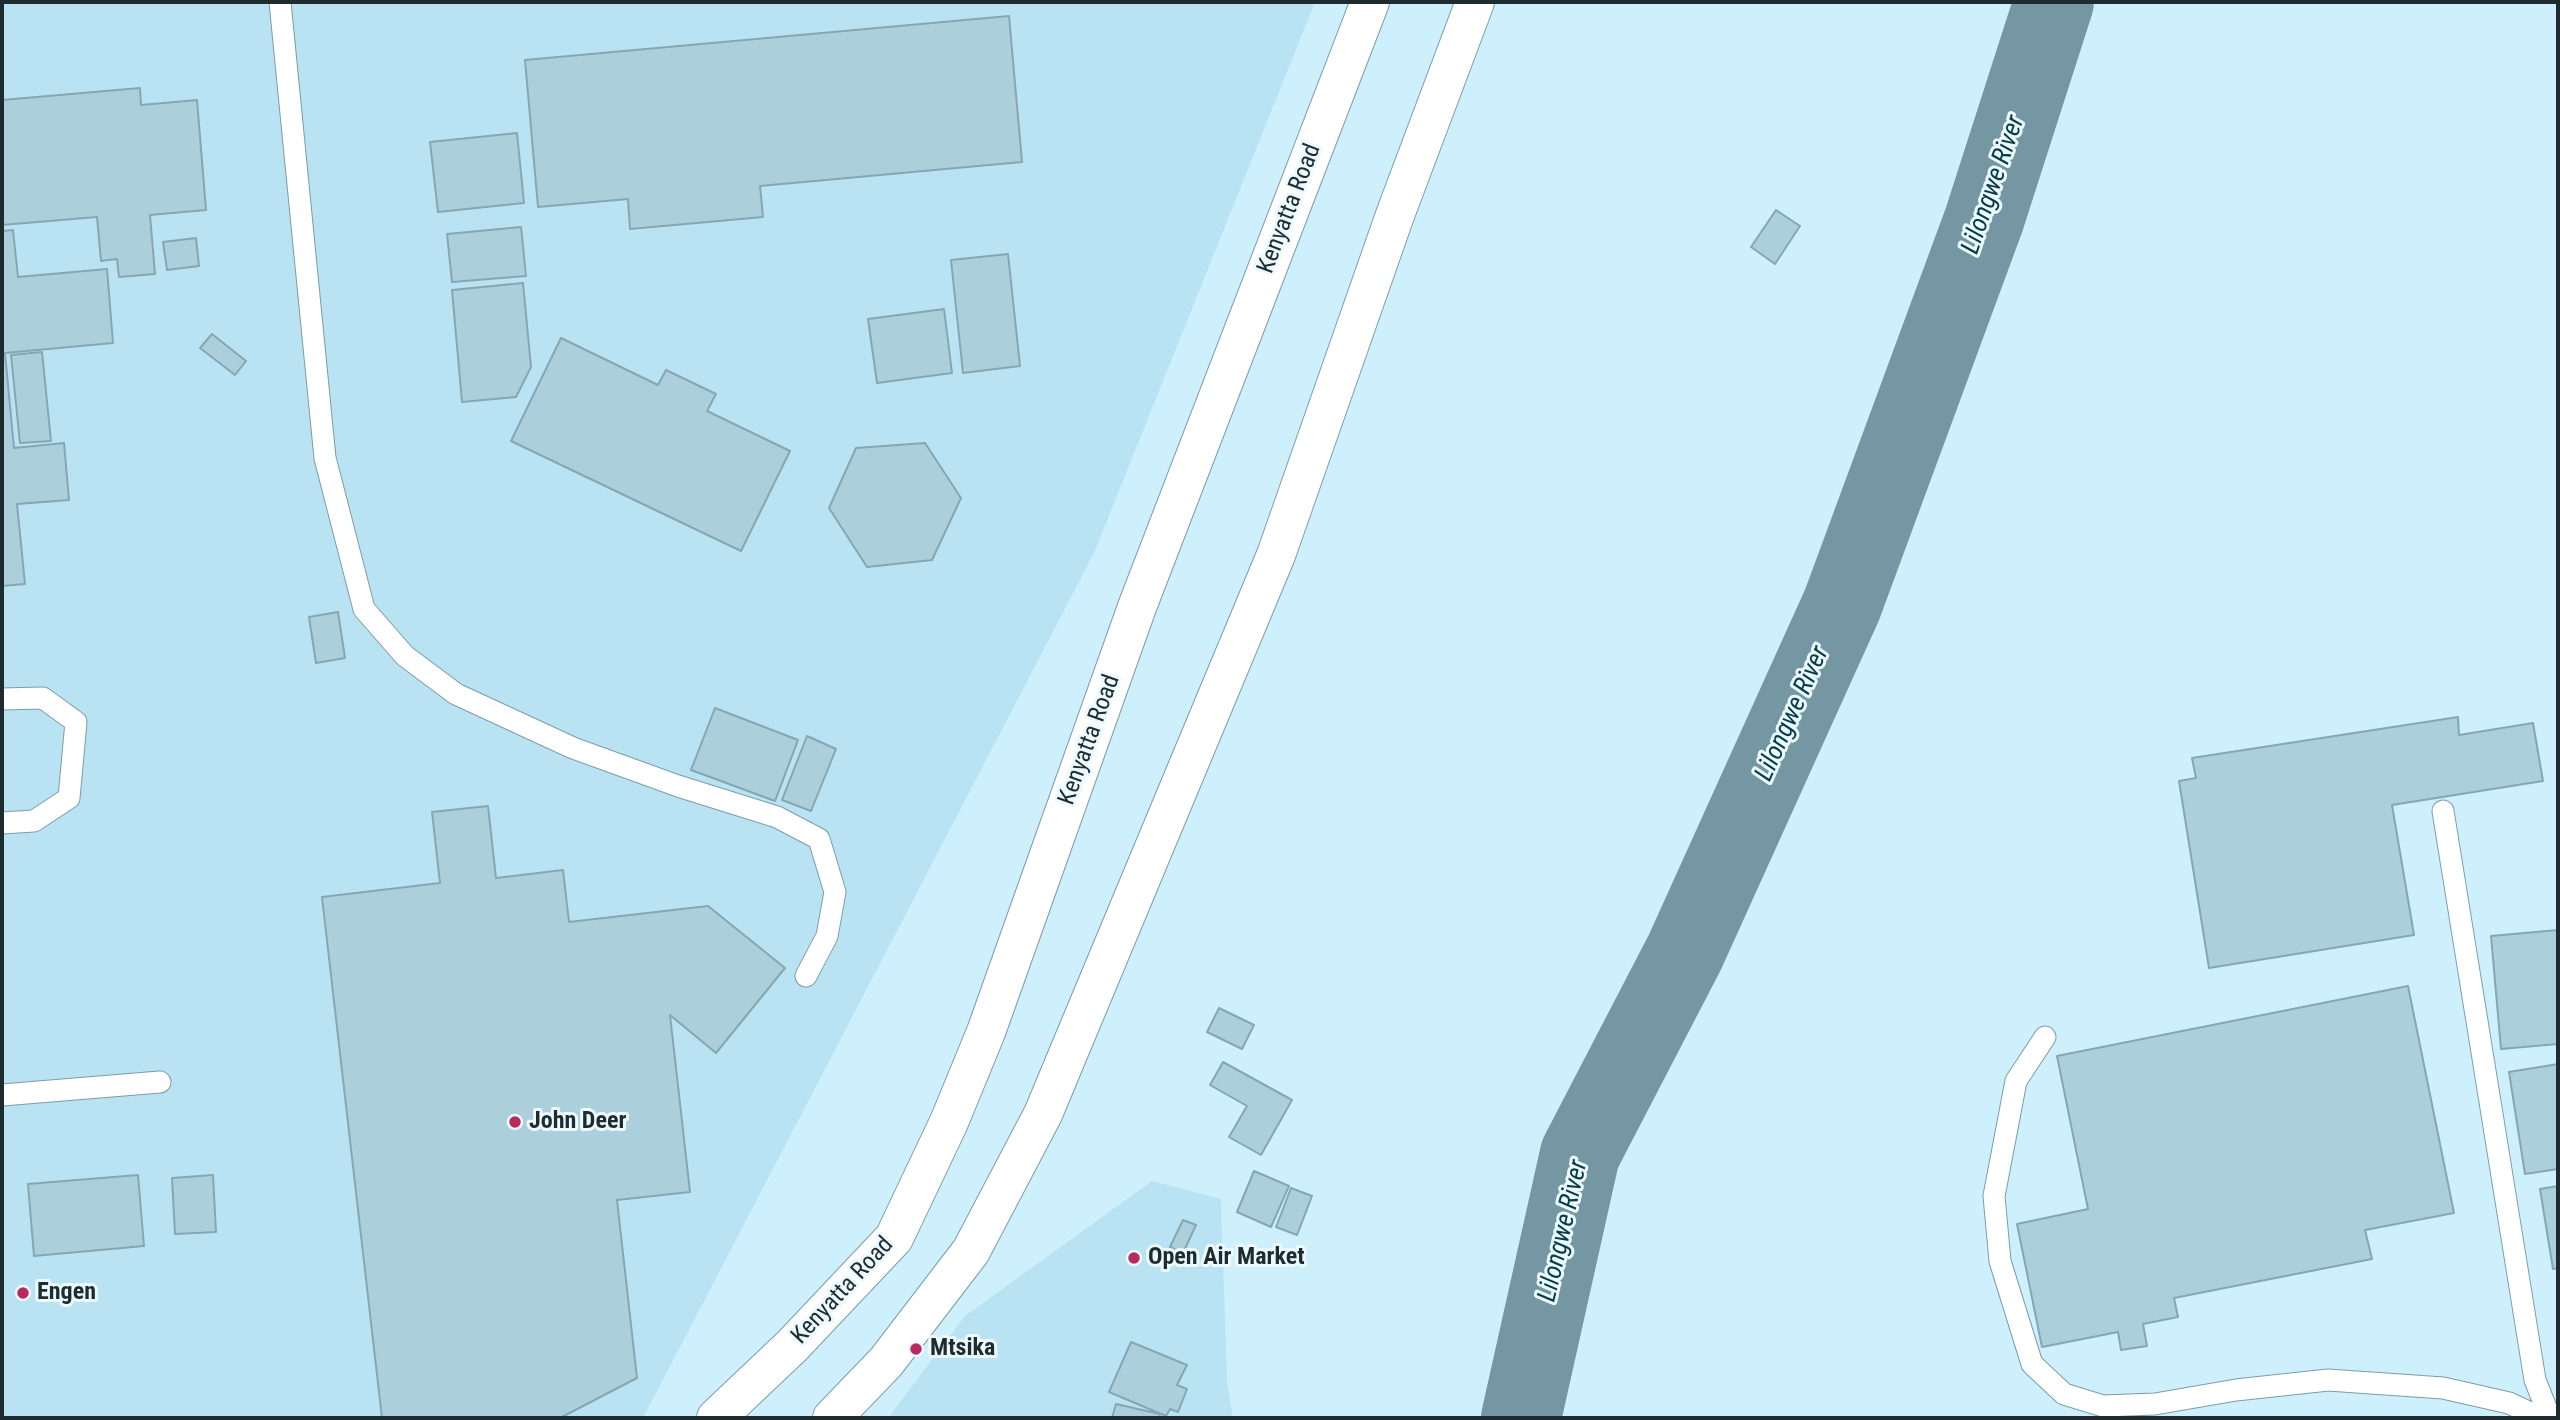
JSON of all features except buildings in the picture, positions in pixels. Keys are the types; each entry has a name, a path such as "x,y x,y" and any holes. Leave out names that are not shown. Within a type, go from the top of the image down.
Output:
{"main road":[{"name":"Kenyatta Road","path":"716,1418 792,1346 894,1238 949,1122 986,1032 1137,607 1370,2"},
{"path":"832,1418 886,1363 971,1251 1043,1114 1276,555 1395,215 1475,2"}],"lane":[{"path":"280,2 325,458 364,609 405,656 456,694 573,748 678,786 776,817 819,839 835,892 827,936 806,975"},
{"path":"2,699 43,698 76,722 69,798 34,821 2,823"},
{"path":"2443,811 2535,1380 2550,1418"},
{"path":"2045,1037 2016,1081 1994,1196 2000,1261 2032,1364 2064,1394 2103,1406 2155,1404 2236,1390 2328,1380 2443,1388 2509,1403 2541,1418"},
{"path":"2,1095 160,1082"}],"shaded area":[{"path":"2,2 1315,2 1094,553 643,1418 2,1418"},
{"name":"Open Air Market","path":"1152,1181 1221,1199 1227,1383 1233,1418 888,1418 965,1316"}],"waterway":[{"name":"Lilongwe River","path":"1521,1418 1580,1154 1685,952 1842,605 1984,220 2054,2"}],"place":[{"name":"John Deer","path":"515,1122"},
{"name":"Open Air Market","path":"1134,1258"},
{"name":"Engen","path":"23,1293"},
{"name":"Mtsika","path":"916,1349"}]}
